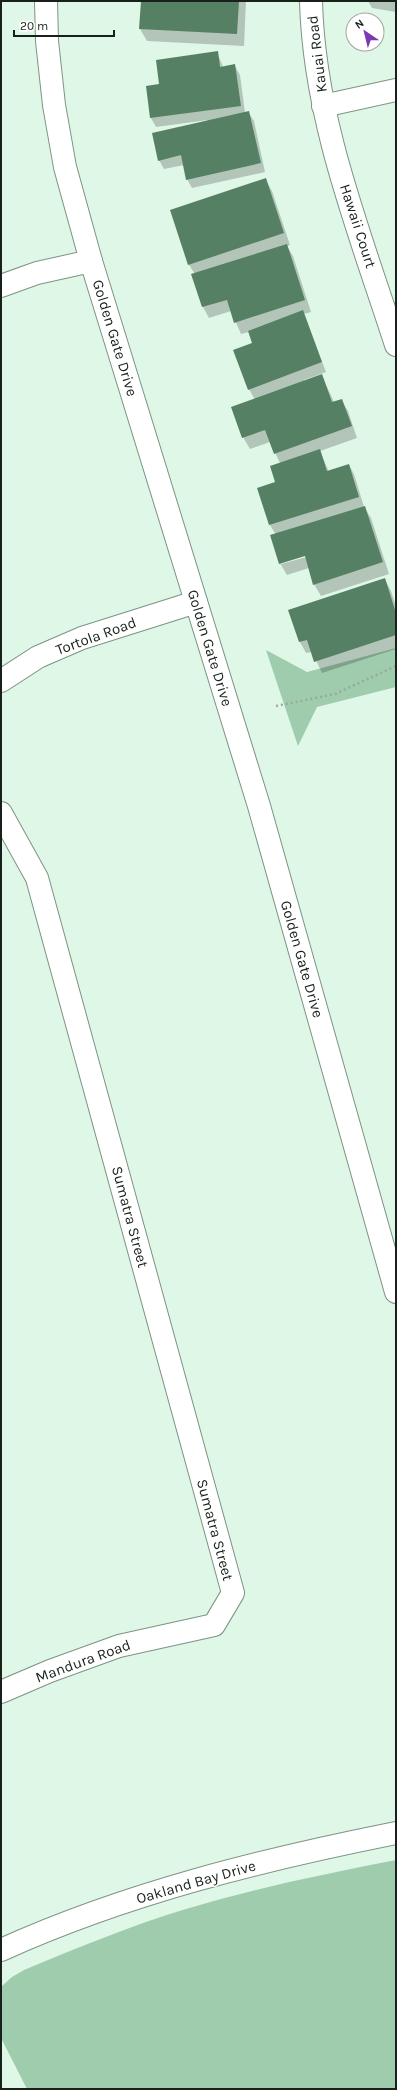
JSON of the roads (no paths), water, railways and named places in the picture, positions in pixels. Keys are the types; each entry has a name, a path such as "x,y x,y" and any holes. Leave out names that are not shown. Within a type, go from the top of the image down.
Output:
{"street":[{"name":"Golden Gate Drive","path":"46,1 47,41 55,112 65,167 91,261 259,806 396,1292"},
{"name":"Kauai Road","path":"311,1 312,23 323,106"},
{"path":"323,106 396,90"},
{"name":"Hawaii Court","path":"323,106 336,158 396,345"},
{"path":"1,286 37,273 91,261"},
{"name":"Tortola Road","path":"1,681 38,657 82,638 196,602"},
{"name":"Sumatra Street","path":"1,812 38,878 233,1593 214,1625"},
{"name":"Mandura Road","path":"1,1692 50,1671 119,1646 214,1625"},
{"name":"Oakland Bay Drive","path":"1,1950 44,1931 172,1886 316,1849 396,1834"}]}
